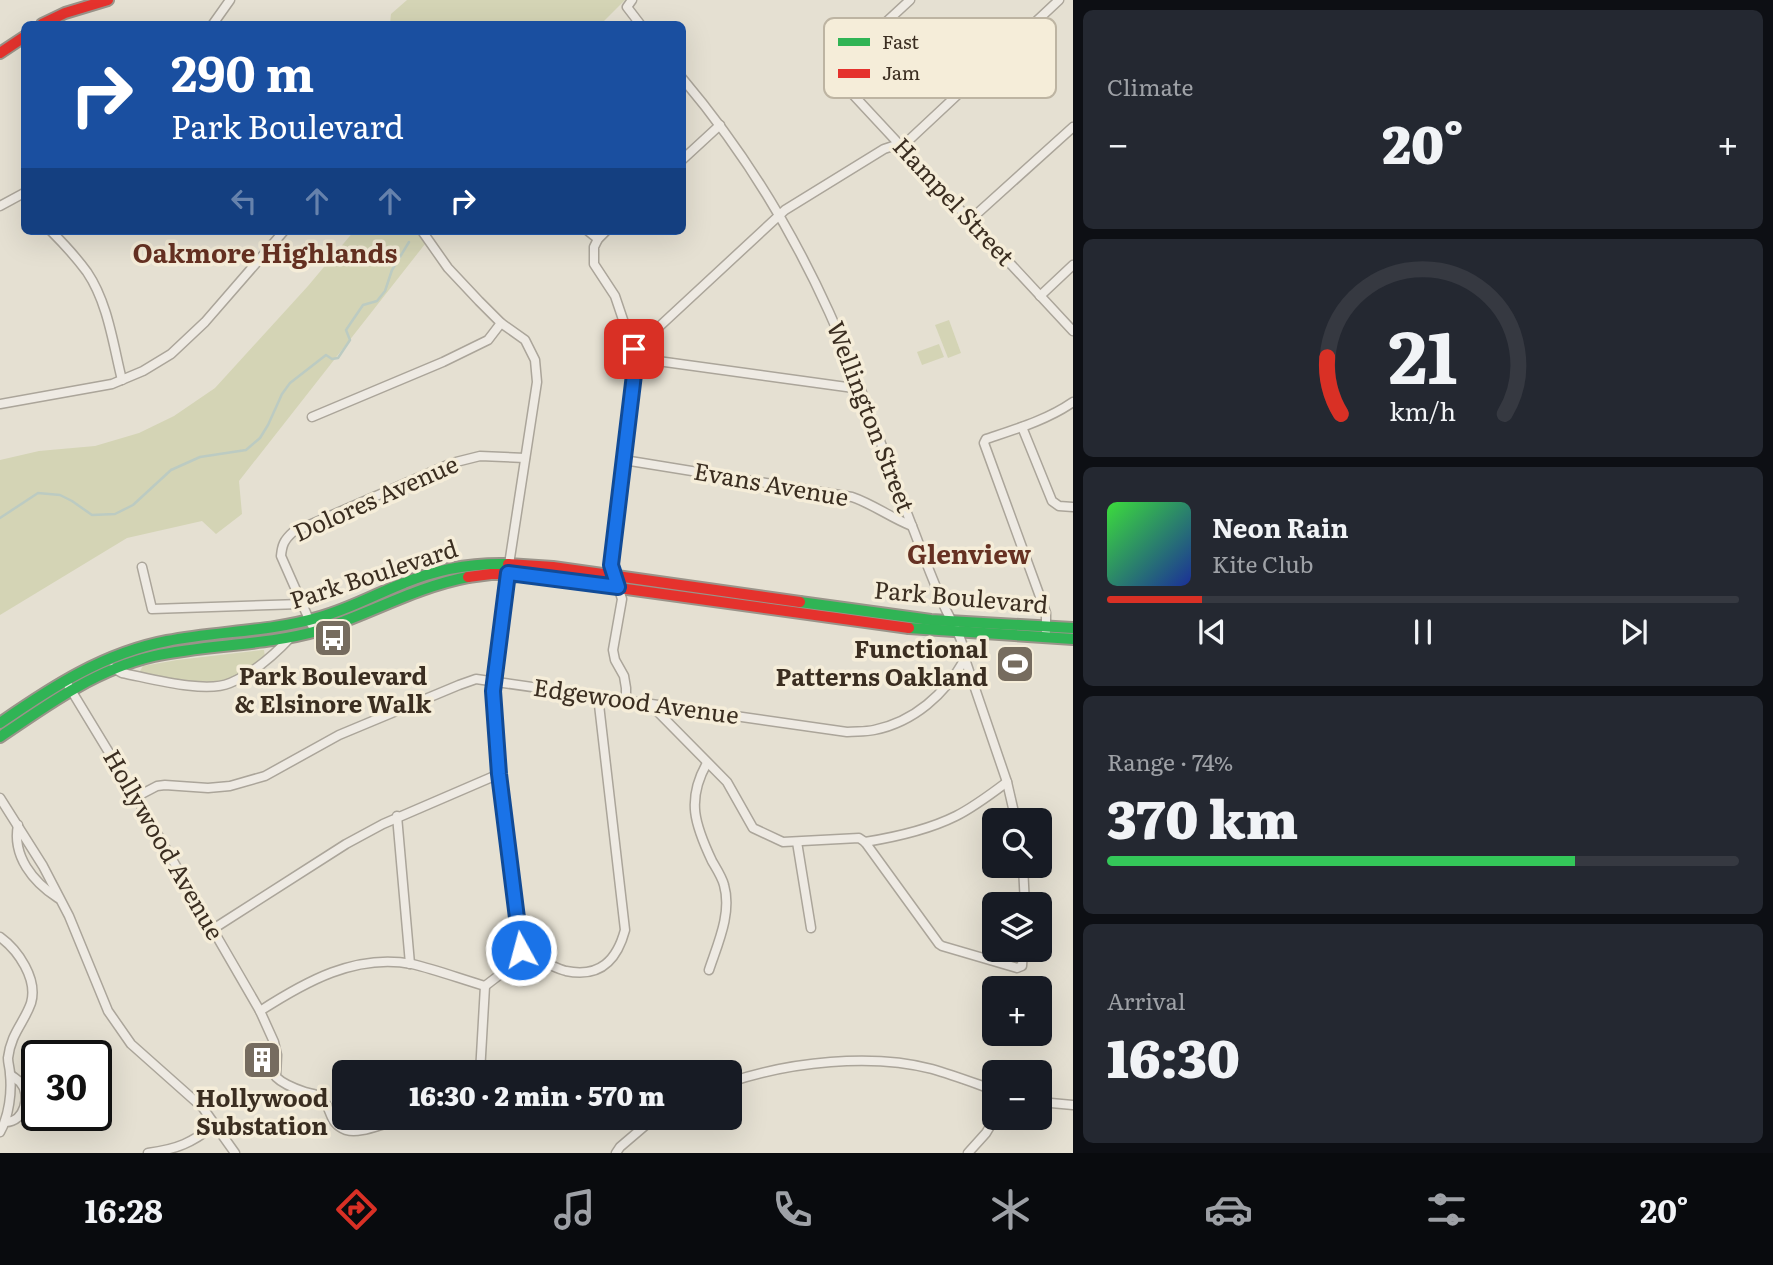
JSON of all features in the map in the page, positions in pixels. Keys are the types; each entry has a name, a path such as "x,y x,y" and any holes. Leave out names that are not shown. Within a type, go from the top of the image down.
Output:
{"main road":[{"path":"48,21 108,0"},
{"path":"0,53 21,39"},
{"name":"Park Boulevard","path":"0,737 93,664 146,645 168,640 266,630 309,621 416,578 443,570 486,563 509,568 1046,632 1073,639"},
{"name":"Park Boulevard","path":"0,723 68,685 155,655 314,632 446,581 509,568"},
{"name":"Park Boulevard","path":"616,581 876,624 957,633 1046,632 1073,628"}],"street":[{"path":"216,21 230,0"},
{"name":"Hampel Street","path":"890,18 910,0"},
{"path":"1040,18 1059,0"},
{"path":"629,4 638,21"},
{"name":"Wellington Street","path":"686,83 751,170 805,262 829,312 945,609 964,646 965,659 1007,782 1013,808"},
{"name":"Hampel Street","path":"856,98 1073,331"},
{"path":"635,354 785,210 884,149 908,141 954,98"},
{"path":"686,156 720,125"},
{"path":"971,220 1073,127"},
{"path":"0,206 21,196"},
{"path":"55,235 88,273 103,302 122,380"},
{"path":"0,404 112,384 144,371 171,354 205,322 281,235"},
{"path":"425,235 448,268 501,323 525,340 535,360 537,382 493,691 499,774 521,950 502,973 485,986 481,1060"},
{"path":"594,235 598,239"},
{"path":"602,235 594,247 594,264 615,296 635,354 611,565 622,599 613,650 624,676 626,700"},
{"path":"1040,296 1073,265"},
{"path":"312,417 443,362 488,340 501,323"},
{"path":"635,354 861,389"},
{"path":"1046,632 1045,613 984,443 986,439 1022,427 1073,402"},
{"path":"1022,427 1052,501 1059,506 1073,507"},
{"name":"Dolores Avenue","path":"314,632 281,556 282,545 293,532 452,463 480,456 525,457"},
{"name":"Evans Avenue","path":"624,460 852,497 912,526"},
{"path":"142,567 152,609 301,604"},
{"name":"Park Boulevard","path":"113,668 122,673 200,688 216,687 229,684 272,657 292,637"},
{"name":"Edgewood Avenue","path":"136,797 165,785 208,788 230,786 265,776 339,735 476,679 847,732 871,731 891,726 912,715 945,689 965,659"},
{"name":"Hollywood Avenue","path":"68,685 260,1011 274,1042 277,1055 276,1077 324,1100 332,1119"},
{"path":"521,950 564,970 584,973 600,968 611,960 620,947 625,930 598,696"},
{"path":"650,704 727,782 753,828 783,842 859,838 865,842 939,944 982,958"},
{"path":"707,763 699,776 695,792 696,820 704,844 724,885 727,912 709,970"},
{"path":"213,929 346,844 397,817 499,774"},
{"path":"865,842 920,830 956,816 1007,782"},
{"path":"0,798 61,900 108,1011 131,1044 203,1108 235,1153"},
{"path":"397,817 410,964"},
{"path":"18,825 15,838 26,867 35,880 61,900"},
{"path":"797,842 810,928"},
{"path":"0,937 14,949 22,962 32,993 10,1049 8,1062 11,1075 6,1122 0,1132"},
{"path":"260,1011 296,988 332,971 373,962 410,964 485,986"},
{"path":"997,962 1017,968 1022,966 1022,962"},
{"path":"742,1077 851,1060 932,1069 982,1086"},
{"path":"6,1122 12,1122 21,1115 26,1103 25,1091 20,1082 11,1075"},
{"path":"1052,1103 1073,1105"},
{"path":"148,1153 166,1151 193,1141 215,1125"},
{"path":"615,1153 640,1130"},
{"path":"968,1153 988,1130"}],"green space":[{"path":"407,0 625,0 604,21 390,21 391,14"},
{"path":"351,235 418,235 425,244 239,481 242,514 216,534 202,521 127,538 0,615 0,460 39,451 95,446 139,433 174,416 215,388"},
{"path":"949,320 961,353 948,358 935,325"},
{"path":"939,344 944,357 922,365 917,352"},
{"path":"264,650 265,657 232,677 212,684 181,682 142,674 140,671 143,666 177,660"}],"waterway":[{"path":"0,518 38,493 60,495 92,515 115,514 133,505 171,470 200,457 246,450 260,438 290,383 326,355 332,359 338,358 350,340 346,330 363,305 377,301 385,291 392,270 409,242"}],"traffic: fast":[{"path":"0,723 79,673 144,646 301,622 341,610 429,574 468,566 508,564"},
{"path":"0,737 74,689 133,662 174,652 277,640 317,631 429,587 468,577"},
{"path":"800,602 931,620 1073,628"},
{"path":"909,628 1073,639"}],"traffic: jam":[{"path":"48,21 108,0"},
{"path":"0,53 21,39"},
{"path":"508,564 553,567 800,602"},
{"path":"468,577 518,574 909,628"}],"place":[{"name":"Park Boulevard & Elsinore Walk","path":"333,638"},
{"name":"Functional Patterns Oakland","path":"1015,664"},
{"name":"Hollywood Substation","path":"262,1060"}],"district":[{"name":"Oakmore Highlands","path":"265,254"},
{"name":"Glenview","path":"969,555"}],"route":[{"path":"521,950 499,774 493,691 508,573 618,587 611,565 636,358 634,349"}]}
